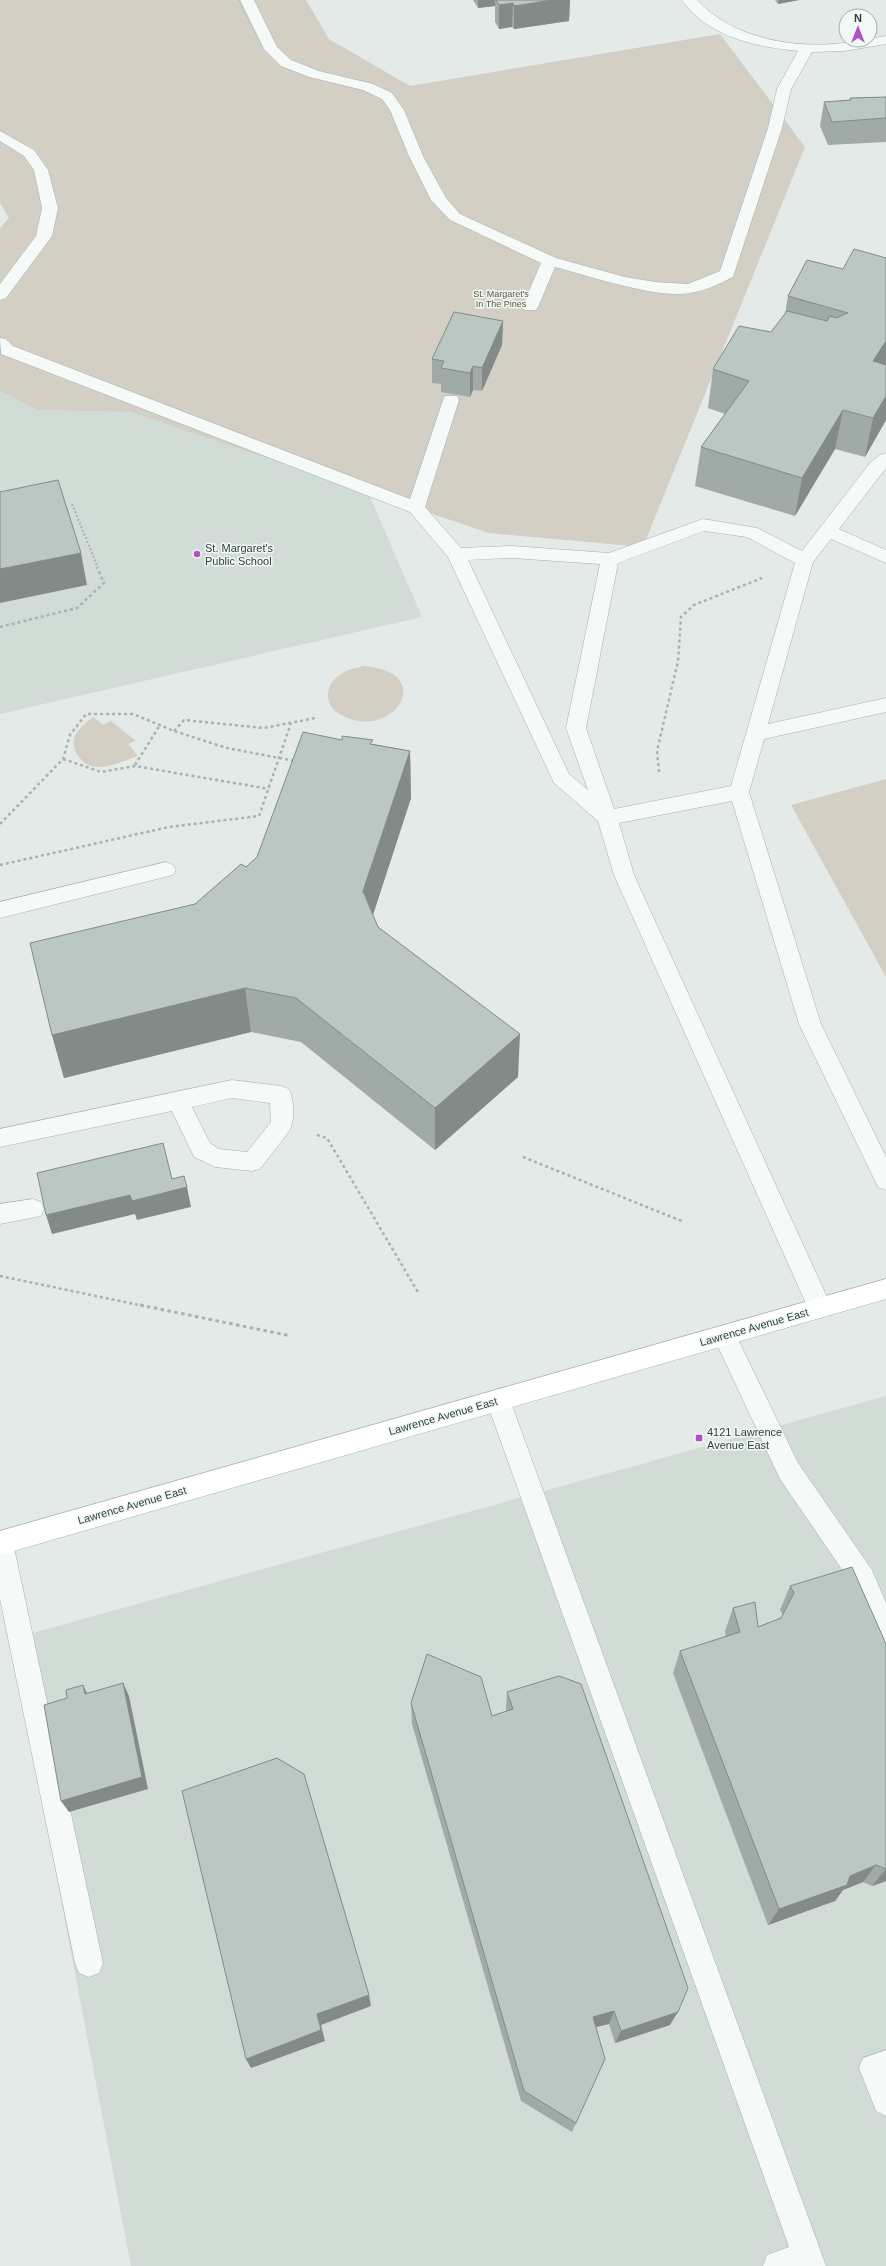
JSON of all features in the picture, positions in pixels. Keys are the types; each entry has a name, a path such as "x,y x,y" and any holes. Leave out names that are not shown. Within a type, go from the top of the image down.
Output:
{"main road":[{"name":"Lawrence Avenue East","path":"0,1543 886,1289"}],"street":[{"path":"247,0 271,49 286,63 314,74 368,87 386,96 397,110 416,156 439,200 455,217 550,261 624,281 688,289 706,284 727,274 775,128 784,89 807,48"},
{"path":"688,0 708,18 729,30 766,43 807,48 843,47 886,40"},
{"path":"0,135 29,153 41,170 50,208 44,236 0,295"},
{"path":"530,308 550,261"},
{"path":"0,343 7,350 416,508 456,554 560,778 607,818"},
{"path":"416,508 451,400"},
{"path":"886,459 876,467 806,560 738,792 810,1024 886,1180"},
{"path":"456,554 512,552 610,559 703,525 752,532 806,560"},
{"path":"828,531 886,557"},
{"path":"610,559 576,728 607,818 624,875 820,1308"},
{"path":"756,734 886,705"},
{"path":"607,818 738,792"},
{"path":"0,910 166,870"},
{"path":"0,1138 232,1089 281,1095 282,1124 252,1162 215,1158 202,1150 178,1101"},
{"path":"0,1214 33,1209"},
{"path":"725,1336 789,1471 863,1579 886,1633"},
{"path":"498,1400 809,2261 778,2266"},
{"path":"0,1543 89,1963"},
{"path":"886,2064 873,2068 886,2101"}],"path":[{"path":"0,628 77,608 104,584 72,504"},
{"path":"663,808 657,751 678,661 681,617 694,605 806,560"},
{"path":"0,824 63,759 70,735 86,714 133,714 174,731 227,748 302,762"},
{"path":"174,731 184,720 264,728 315,718"},
{"path":"0,864 168,827 259,816 280,759 291,723"},
{"path":"135,766 160,725"},
{"path":"63,759 101,772 135,766 269,789"},
{"path":"282,1124 327,1138 419,1294"},
{"path":"523,1158 684,1222"},
{"path":"0,1276 291,1336"}],"shaded area":[{"name":"St. Margaret's Public School","path":"0,391 37,410 130,412 368,492 422,617 0,714"},
{"path":"886,1396 886,2266 131,2266 11,1639"}],"green space":[{"name":"St. Margaret's In The Pines","path":"0,0 306,0 329,39 410,86 720,34 805,147 643,547 489,533 130,412 37,410 0,391 0,228 9,218 0,203"},
{"path":"364,666 387,671 399,680 403,692 400,703 391,713 377,720 360,721 341,715 335,711 329,701 329,689 335,679 346,671"},
{"path":"93,717 103,725 111,721 136,741 128,744 138,756 112,765 101,767 91,766 83,761 76,753 74,748 74,738 79,729"},
{"path":"886,779 886,977 791,805"}],"building":[{"path":"496,0 552,0 514,6 513,3 499,5"},
{"path":"886,97 886,118 832,122 824,102 851,100 850,98"},
{"path":"854,249 886,258 886,341 873,361 886,365 886,396 873,418 843,410 802,478 701,447 749,381 713,369 739,326 771,332 787,311 827,321 830,316 836,318 848,313 788,296 807,260 843,269"},
{"path":"454,312 503,321 482,368 473,366 470,373 441,368 444,361 432,359"},
{"path":"58,480 81,553 0,569 0,492"},
{"path":"303,732 342,740 342,736 373,740 370,744 410,751 363,891 378,927 520,1034 435,1108 296,998 245,988 52,1035 30,943 195,904 241,864 246,867 257,857"},
{"path":"163,1143 172,1179 184,1176 187,1187 132,1201 130,1195 46,1215 37,1173"},
{"path":"852,1567 886,1644 886,1869 876,1865 850,1876 847,1885 779,1909 680,1651 740,1632 733,1608 755,1602 758,1627 781,1618 794,1593 790,1586"},
{"path":"427,1654 481,1677 492,1716 513,1709 507,1692 559,1676 581,1684 688,1988 678,2012 621,2031 614,2011 593,2017 605,2059 576,2123 524,2091 411,1703"},
{"path":"123,1683 142,1777 61,1801 44,1705 67,1698 66,1690 83,1685 85,1694"},
{"path":"277,1758 304,1774 369,1995 317,2014 321,2030 246,2059 182,1791"}],"place":[{"name":"St. Margaret's Public School","path":"197,554"},
{"name":"4121 Lawrence Avenue East","path":"699,1438"}]}
